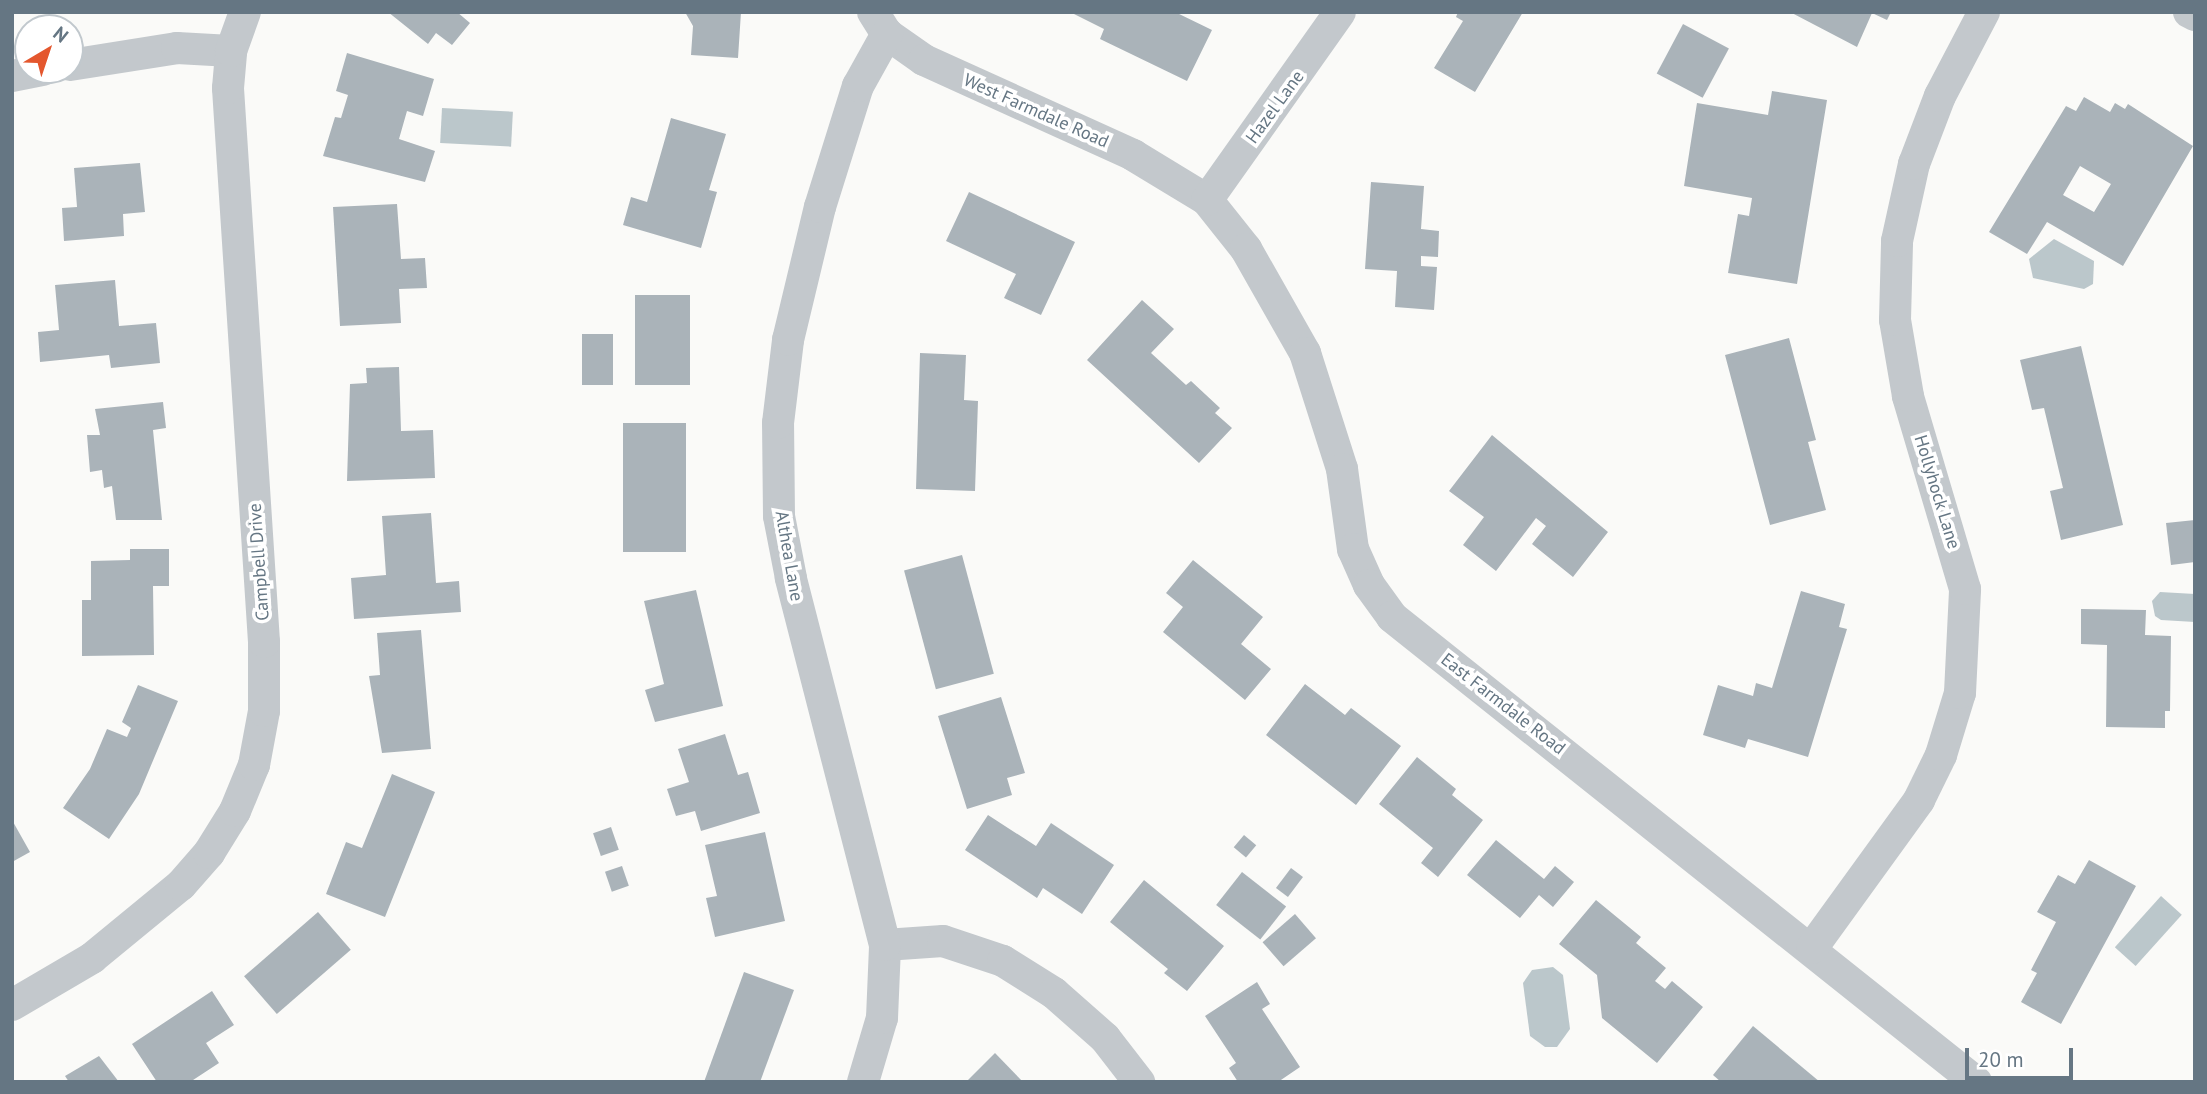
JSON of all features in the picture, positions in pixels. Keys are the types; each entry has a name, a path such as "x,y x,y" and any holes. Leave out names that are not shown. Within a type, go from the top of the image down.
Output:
{"street":[{"name":"Campbell Drive","path":"12,1005 92,958 181,885 209,853 235,811 254,765 264,711 264,642 228,88 231,51 245,12"},
{"name":"Hazel Lane","path":"1207,200 1340,12"},
{"name":"Hollyhock Lane","path":"1812,948 1919,800 1941,755 1960,693 1965,589 1908,396 1895,320 1897,241 1923,141 1940,96 1984,12"},
{"path":"2189,12 2195,15"},
{"name":"West Farmdale Road","path":"880,23 925,60 1133,155 1207,200"},
{"name":"Althea Lane","path":"863,1082 883,1018 885,945 791,578 779,516 778,423 788,340 824,193 880,23"},
{"path":"84,63 177,48 231,51"},
{"name":"East Farmdale Road","path":"1207,200 1246,249 1305,353 1342,469 1353,549 1369,584 1392,617 1812,948 1976,1082"},
{"path":"885,945 943,941 1003,961 1054,993 1085,1020 1139,1082"}],"shaded area":[{"path":"442,108 513,112 511,147 440,143"},
{"path":"2054,239 2094,261 2093,284 2084,289 2033,278 2029,259"},
{"path":"2160,592 2195,594 2195,622 2161,620 2155,616 2152,601"},
{"path":"2161,896 2182,915 2136,966 2115,947"},
{"path":"1553,967 1563,975 1570,1029 1557,1047 1545,1047 1530,1036 1523,983 1532,970"}],"building":[{"path":"388,12 457,12 470,23 452,45 436,33 428,44"},
{"path":"685,12 741,12 738,58 691,55 693,26"},
{"path":"1070,12 1175,12 1212,30 1187,81 1100,39 1104,29"},
{"path":"1458,12 1523,12 1475,92 1434,68 1463,21 1456,17"},
{"path":"1790,12 1891,12 1887,20 1872,13 1857,47"},
{"path":"1683,24 1729,48 1703,98 1657,73"},
{"path":"347,53 434,79 423,116 407,111 399,139 435,151 425,182 323,156 335,117 341,118 348,95 336,91"},
{"path":"1772,91 1827,100 1797,284 1728,273 1738,214 1749,216 1752,198 1684,186 1697,103 1768,115"},
{"path":"2084,97 2110,112 2115,103 2125,109 2128,104 2193,146 2123,266 2047,222 2027,254 1989,232 2066,106 2076,111","holes":["2080,166 2111,184 2094,212 2063,195"]},
{"path":"671,118 726,134 709,190 717,192 701,248 623,225 631,197 647,202"},
{"path":"140,163 145,212 123,214 124,236 64,241 62,208 77,207 74,168"},
{"path":"1371,182 1424,186 1421,229 1439,231 1438,257 1421,256 1421,266 1437,267 1434,310 1395,307 1397,271 1365,269"},
{"path":"969,192 1075,242 1041,315 1004,298 1016,274 946,241"},
{"path":"397,204 401,259 425,258 427,288 399,289 401,323 340,326 333,207"},
{"path":"115,280 119,326 156,323 160,363 111,368 109,355 40,362 38,332 59,330 55,285"},
{"path":"635,295 690,295 690,385 635,385"},
{"path":"1142,300 1174,329 1151,353 1186,385 1191,381 1220,408 1215,413 1232,428 1199,463 1087,360"},
{"path":"582,334 613,334 613,385 582,385"},
{"path":"1789,338 1816,440 1808,442 1826,510 1770,525 1725,355"},
{"path":"2081,346 2123,525 2061,540 2050,491 2063,488 2044,408 2032,410 2020,360"},
{"path":"920,353 966,355 964,400 978,401 975,491 916,489"},
{"path":"399,367 401,431 433,430 435,478 347,481 350,384 367,383 366,368"},
{"path":"163,402 166,428 153,430 162,520 116,520 112,486 104,488 102,470 90,472 87,435 100,435 95,409"},
{"path":"623,423 686,423 686,552 623,552"},
{"path":"1492,435 1608,532 1573,577 1532,544 1546,526 1536,518 1496,571 1463,545 1484,517 1449,491"},
{"path":"431,513 436,583 459,581 461,612 354,619 351,578 386,575 382,516"},
{"path":"2195,520 2195,562 2171,565 2166,523"},
{"path":"130,549 169,549 169,586 153,586 154,655 82,656 82,600 91,600 91,561 130,560"},
{"path":"962,555 994,674 936,689 904,571"},
{"path":"1193,560 1263,617 1241,644 1271,669 1245,700 1163,632 1183,607 1166,593"},
{"path":"696,590 723,706 655,722 645,690 664,684 644,601"},
{"path":"1801,591 1845,604 1839,627 1847,629 1808,757 1748,739 1745,748 1703,735 1718,685 1753,696 1756,683 1772,688"},
{"path":"2081,609 2146,610 2145,635 2171,636 2170,711 2165,711 2165,728 2106,727 2107,645 2081,644"},
{"path":"421,630 431,749 382,753 369,676 380,675 377,633"},
{"path":"1305,684 1345,715 1351,708 1401,746 1356,805 1266,735"},
{"path":"138,685 178,701 139,794 109,839 63,808 90,769 107,729 127,737 131,728 122,722"},
{"path":"1001,697 1025,773 1007,778 1012,795 967,809 938,716"},
{"path":"725,734 738,775 748,772 760,813 701,831 695,811 676,816 667,789 689,782 678,749"},
{"path":"1417,757 1456,789 1452,795 1483,820 1438,877 1421,863 1433,848 1379,804"},
{"path":"392,774 435,792 385,917 326,894 346,842 362,848"},
{"path":"988,815 1036,846 1051,823 1114,865 1082,914 1043,888 1037,898 965,850"},
{"path":"12,820 30,852 12,862"},
{"path":"611,827 619,850 601,856 593,833"},
{"path":"765,832 785,921 715,937 706,898 717,896 705,845"},
{"path":"1244,835 1256,845 1246,858 1234,847"},
{"path":"1496,840 1544,879 1555,866 1574,882 1553,907 1539,895 1520,918 1467,875"},
{"path":"2089,860 2136,886 2061,1024 2021,1002 2037,973 2031,970 2056,922 2037,912 2058,875 2075,884"},
{"path":"622,866 629,886 612,892 605,872"},
{"path":"1291,868 1303,877 1288,897 1276,888"},
{"path":"1242,872 1286,906 1260,940 1216,905"},
{"path":"1144,880 1224,946 1187,991 1164,973 1168,969 1110,922"},
{"path":"1596,900 1641,937 1636,943 1666,968 1655,981 1665,989 1672,981 1703,1007 1657,1063 1602,1018 1597,975 1559,944"},
{"path":"318,912 351,950 277,1014 244,976"},
{"path":"1295,914 1316,938 1284,966 1263,942"},
{"path":"744,972 794,990 760,1082 704,1082"},
{"path":"1257,982 1270,1004 1262,1009 1300,1067 1278,1082 1238,1082 1229,1068 1236,1063 1205,1016"},
{"path":"212,991 234,1025 206,1043 219,1063 190,1082 157,1082 132,1044"},
{"path":"1753,1026 1820,1082 1721,1082 1713,1075"},
{"path":"995,1053 1023,1082 966,1082"},
{"path":"99,1056 119,1082 69,1082 65,1076"}]}
